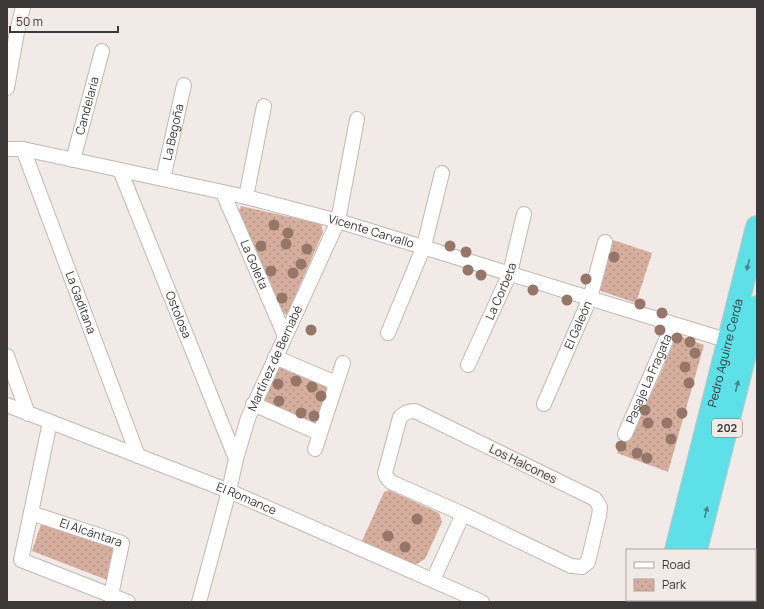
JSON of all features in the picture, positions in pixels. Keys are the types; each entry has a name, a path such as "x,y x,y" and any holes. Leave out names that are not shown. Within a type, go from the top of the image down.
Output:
{"highway":[{"name":"Pedro Aguirre Cerda","path":"676,549 757,227"},
{"name":"Pedro Aguirre Cerda","path":"696,549 757,307"}],"street":[{"path":"7,88 12,30 23,7"},
{"name":"Candelaria","path":"73,160 102,51"},
{"name":"La Begoña","path":"163,179 184,85"},
{"path":"246,197 264,106"},
{"name":"Martínez de Bernabé","path":"199,602 236,459 253,404 338,221 357,119"},
{"name":"Vicente Carvallo","path":"7,149 23,149 246,197 338,221 424,246 729,341"},
{"name":"La Gaditana","path":"23,149 138,456"},
{"name":"Ostolosa","path":"120,170 236,459"},
{"path":"388,334 424,246 442,173"},
{"name":"La Goleta","path":"223,193 285,336"},
{"name":"La Corbeta","path":"468,365 510,273 524,214"},
{"name":"El Galeón","path":"544,404 590,298 604,242"},
{"name":"Pasaje La Fragata","path":"625,434 673,324"},
{"path":"7,356 28,414"},
{"path":"275,356 336,383"},
{"path":"315,449 343,362"},
{"path":"253,404 319,433"},
{"name":"El Romance","path":"7,405 228,491 482,602"},
{"name":"Los Halcones","path":"407,412 415,412 595,499 600,507 588,562 582,567 571,566 463,514 391,482 387,478 385,473 400,417 407,412"},
{"path":"50,422 21,560 111,594 128,602"},
{"name":"El Alcántara","path":"31,513 122,543 111,594"},
{"path":"433,580 463,514"}],"green space":[{"path":"241,206 321,224 323,232 287,315 281,312 238,212"},
{"path":"613,240 652,253 636,303 601,291 599,288"},
{"path":"677,335 704,345 668,472 617,453 622,438 629,439 656,384"},
{"path":"280,366 323,383 328,390 316,423 312,423 264,400"},
{"path":"389,490 439,513 442,522 425,559 413,566 362,541 384,492"},
{"path":"41,524 116,549 110,581 32,551"}]}
